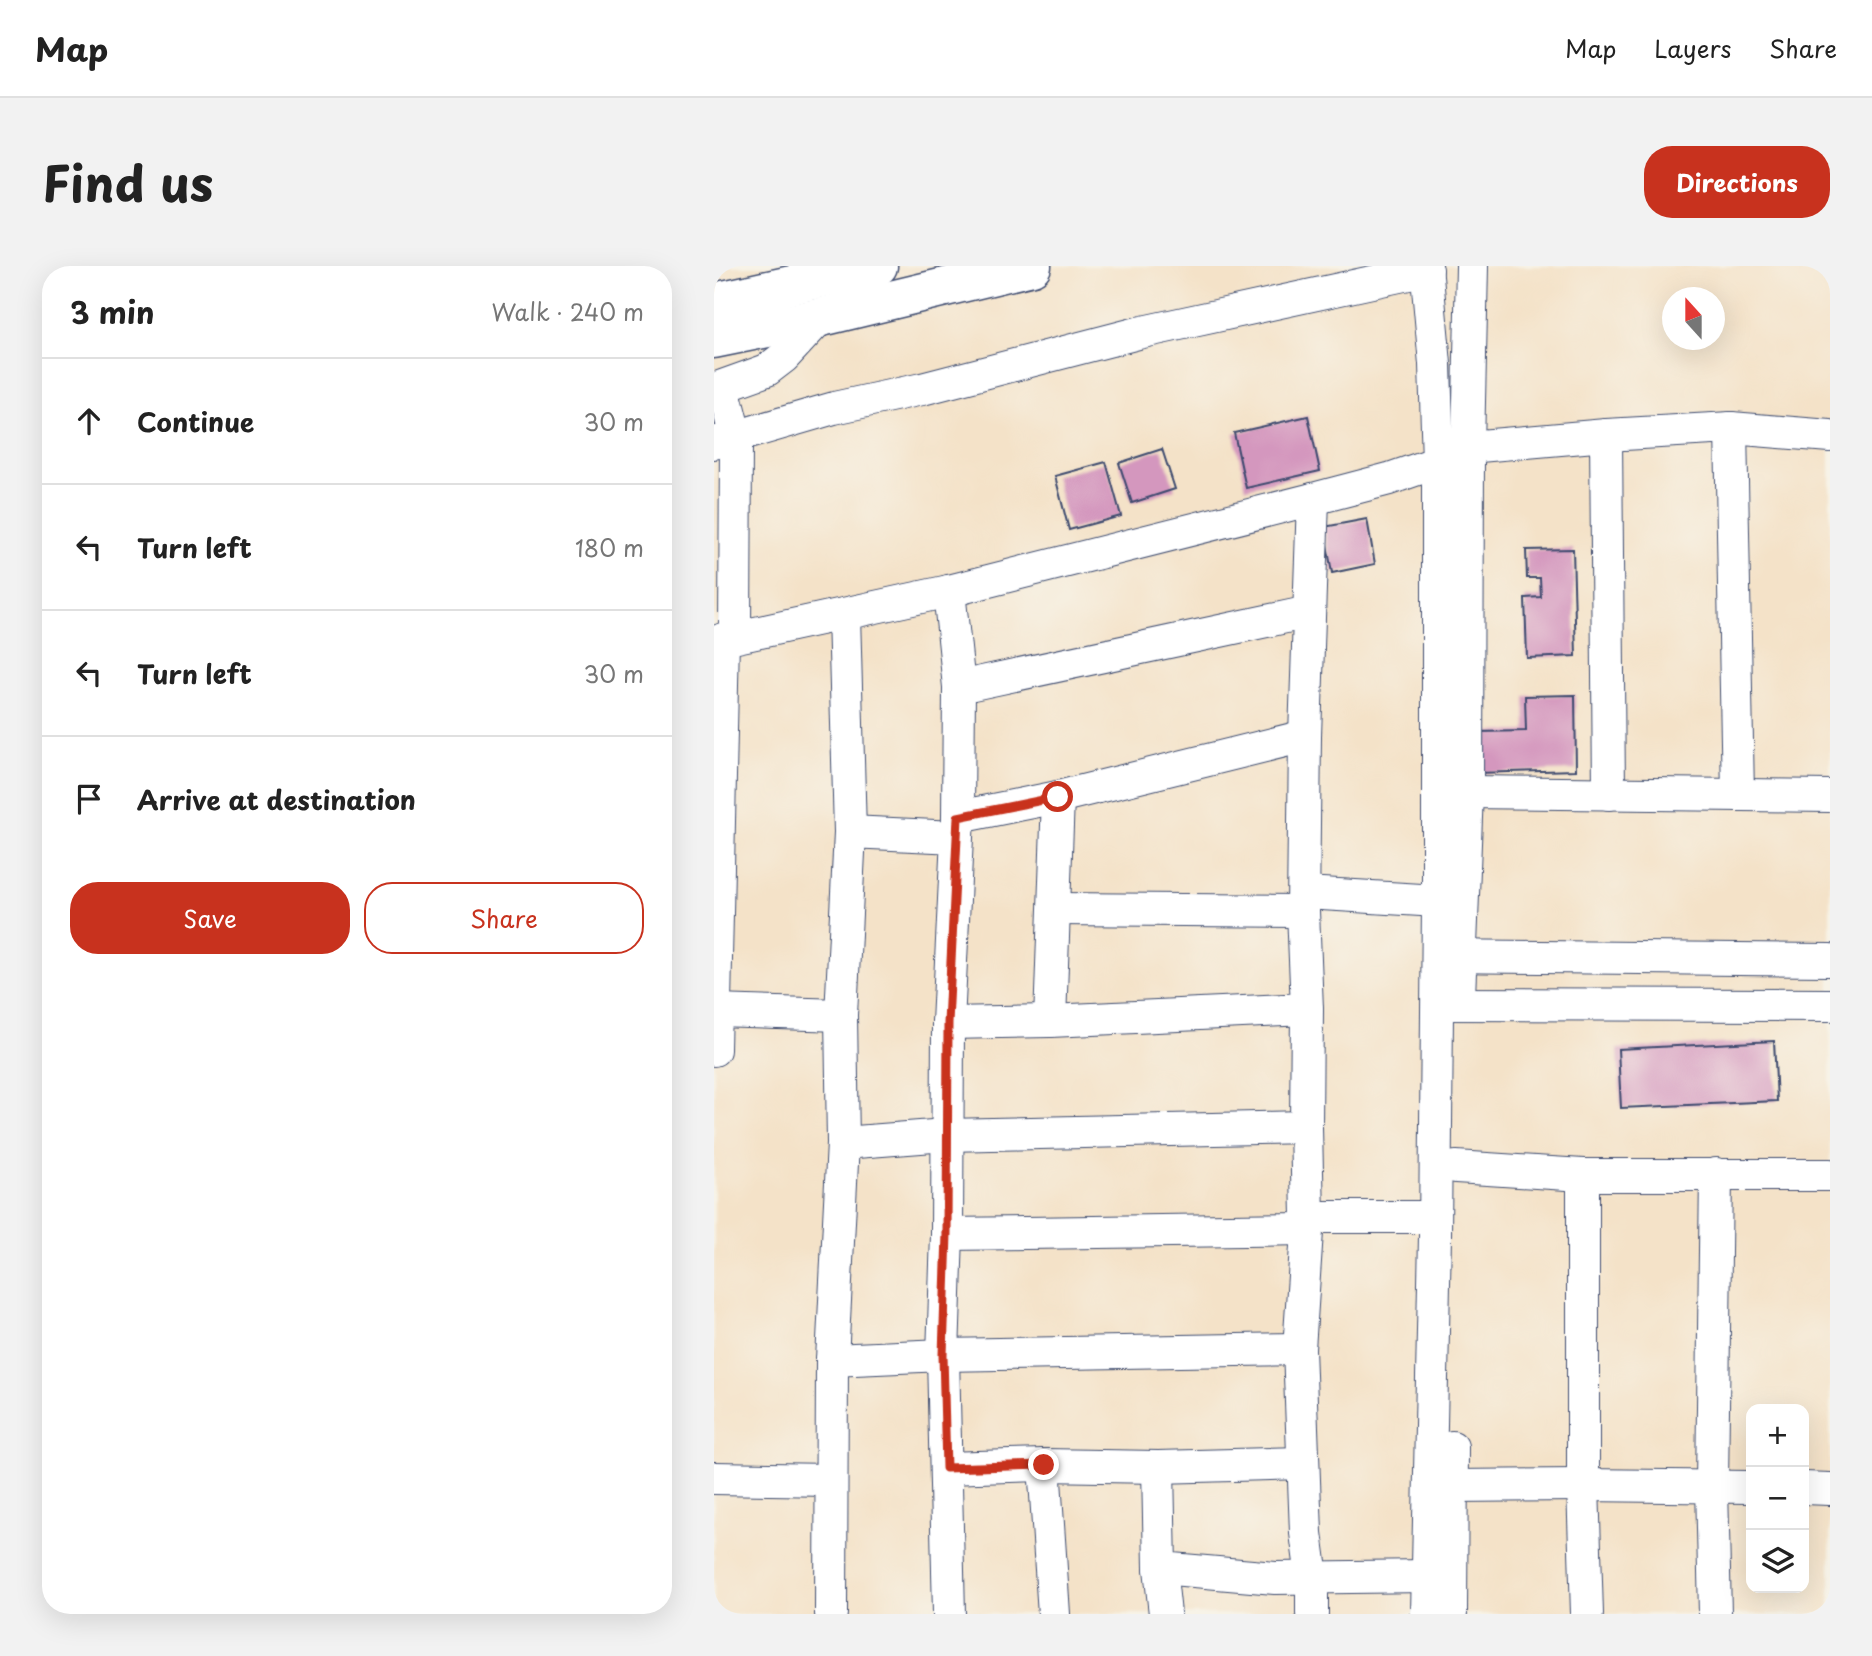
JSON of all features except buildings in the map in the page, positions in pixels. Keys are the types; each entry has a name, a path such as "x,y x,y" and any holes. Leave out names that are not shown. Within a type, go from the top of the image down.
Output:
{"highway":[{"path":"714,302 878,266"},
{"path":"714,339 821,317 1032,266"}],"street":[{"path":"1427,1614 1435,1217 1449,956 1467,792 1468,447 1472,266"},
{"path":"725,440 834,408 922,389 1138,333 1427,268 1435,364 1438,462 1438,901 1449,956"},
{"path":"714,1050 724,639 725,440 719,388 768,370 784,357 821,317"},
{"path":"724,639 949,591 1312,499 1389,479 1438,462 1468,447 1731,428 1830,436"},
{"path":"1731,428 1738,795"},
{"path":"1606,435 1608,794"},
{"path":"1312,499 1305,736 1307,1223 1299,1349 1312,1614"},
{"path":"949,591 959,687 957,827 948,1023 947,1234 943,1355 949,1614"},
{"path":"959,687 1309,612"},
{"path":"831,1614 832,1360 843,1143 841,1015 850,832 844,615"},
{"path":"850,832 957,827 1058,797 1305,736"},
{"path":"1467,792 1830,796"},
{"path":"1050,1021 1058,797"},
{"path":"1055,909 1438,901"},
{"path":"1449,956 1830,960"},
{"path":"1448,1003 1830,1005"},
{"path":"1448,1003 1457,1167 1451,1614"},
{"path":"948,1023 1307,1009"},
{"path":"716,1010 841,1015"},
{"path":"843,1143 946,1135 1306,1127"},
{"path":"1457,1167 1583,1175 1830,1175"},
{"path":"1715,1614 1712,1486 1716,1174"},
{"path":"1583,1175 1583,1485 1587,1614"},
{"path":"947,1234 1435,1217"},
{"path":"832,1360 943,1355 1299,1349"},
{"path":"714,1462 714,1480 831,1480"},
{"path":"946,1468 1303,1464"},
{"path":"1044,1465 1054,1614"},
{"path":"1158,1467 1160,1568 1165,1614"},
{"path":"1452,1486 1746,1487"},
{"path":"1809,1488 1830,1489"},
{"path":"1160,1568 1275,1578 1428,1576"}],"route":[{"path":"1044,1465 946,1468 943,1355 947,1234 948,1023 958,817 1058,797"}]}
